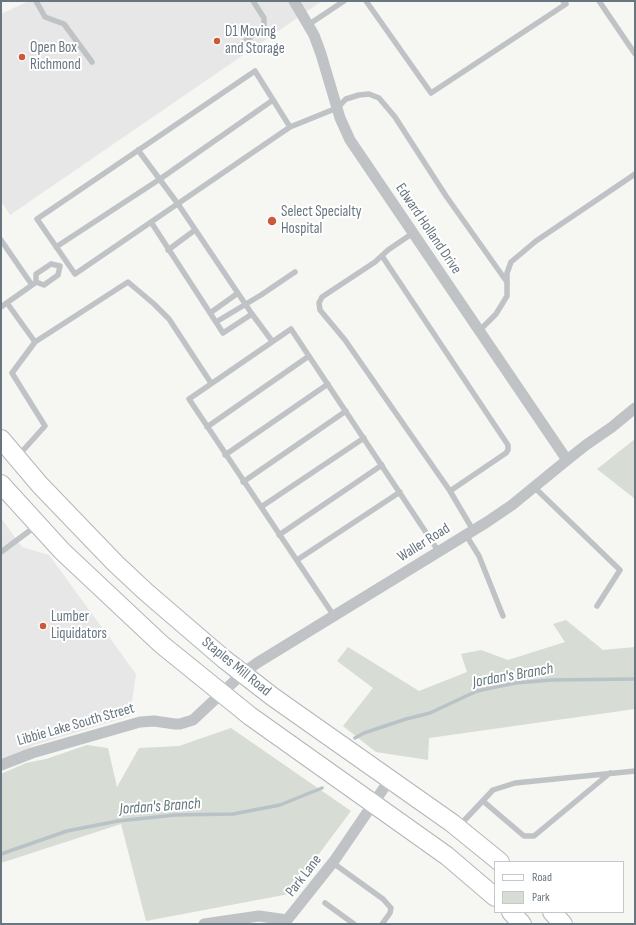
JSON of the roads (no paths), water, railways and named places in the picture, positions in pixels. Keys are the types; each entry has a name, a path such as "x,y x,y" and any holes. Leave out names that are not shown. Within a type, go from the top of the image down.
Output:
{"main road":[{"name":"Staples Mill Road","path":"1,439 56,502 115,563 146,592 242,674 458,828 499,861"},
{"name":"Staples Mill Road","path":"1,484 62,551 160,644 250,716 447,856 494,897"},
{"path":"512,913 522,924"},
{"path":"553,913 563,924"}],"street":[{"name":"Edward Holland Drive","path":"294,1 308,25 321,54 340,118 350,140 567,460"},
{"name":"Waller Road","path":"221,693 257,663 439,552 512,505 534,486 635,408"},
{"name":"Libbie Lake South Street","path":"1,765 32,752 140,722 154,721 175,724 186,722 198,716 221,693"},
{"name":"Park Lane","path":"204,924 259,916 292,922 390,779"}],"lane":[{"path":"36,1 46,17 64,24 92,62"},
{"path":"236,48 264,27 264,18 253,1"},
{"path":"308,25 344,1"},
{"path":"366,1 431,93 566,4 564,1"},
{"path":"599,1 635,54"},
{"path":"290,127 255,71 38,219 75,274 290,127 337,108 346,99 369,94 379,98 395,117 446,196 507,282"},
{"path":"56,247 160,179 274,100"},
{"path":"138,150 178,204 245,304 272,341"},
{"path":"479,331 496,314 508,296 507,273 510,262 536,241 635,174"},
{"path":"151,222 223,333 252,314"},
{"path":"168,250 195,230"},
{"path":"413,234 388,250 375,262 322,297 318,303 320,310 345,340 450,491 470,532 503,616"},
{"path":"1,240 34,283 44,284 58,275 60,266 66,261"},
{"path":"382,256 508,445 508,450 506,453 450,491"},
{"path":"1,307 34,283 36,274 51,264 60,266"},
{"path":"216,322 261,295 295,272"},
{"path":"17,458 45,426 12,373 35,342 128,282 169,319 211,383"},
{"path":"210,312 238,293"},
{"path":"7,303 35,342"},
{"path":"334,616 188,399 291,329 439,552"},
{"path":"207,427 309,356"},
{"path":"225,455 328,384"},
{"path":"243,482 346,411"},
{"path":"261,508 364,438"},
{"path":"279,535 382,465"},
{"path":"534,486 620,570 597,606"},
{"path":"297,560 400,492"},
{"path":"1,552 38,524"},
{"path":"458,828 493,790 515,783 635,771"},
{"path":"483,801 524,836 534,836 611,773"},
{"path":"333,863 383,899 391,908 390,913 382,924"},
{"path":"325,903 354,924"}],"waterway":[{"name":"Jordan's Branch","path":"355,738 364,733 406,719 430,713 477,691 515,683 552,680 635,679"},
{"name":"Jordan's Branch","path":"1,854 67,831 118,821 175,815 233,814 280,805 322,788"}],"place":[{"name":"D1 Moving and Storage","path":"217,41"},
{"name":"Open Box Richmond","path":"22,57"},
{"name":"Select Specialty Hospital","path":"272,221"},
{"name":"Lumber Liquidators","path":"43,626"}]}
